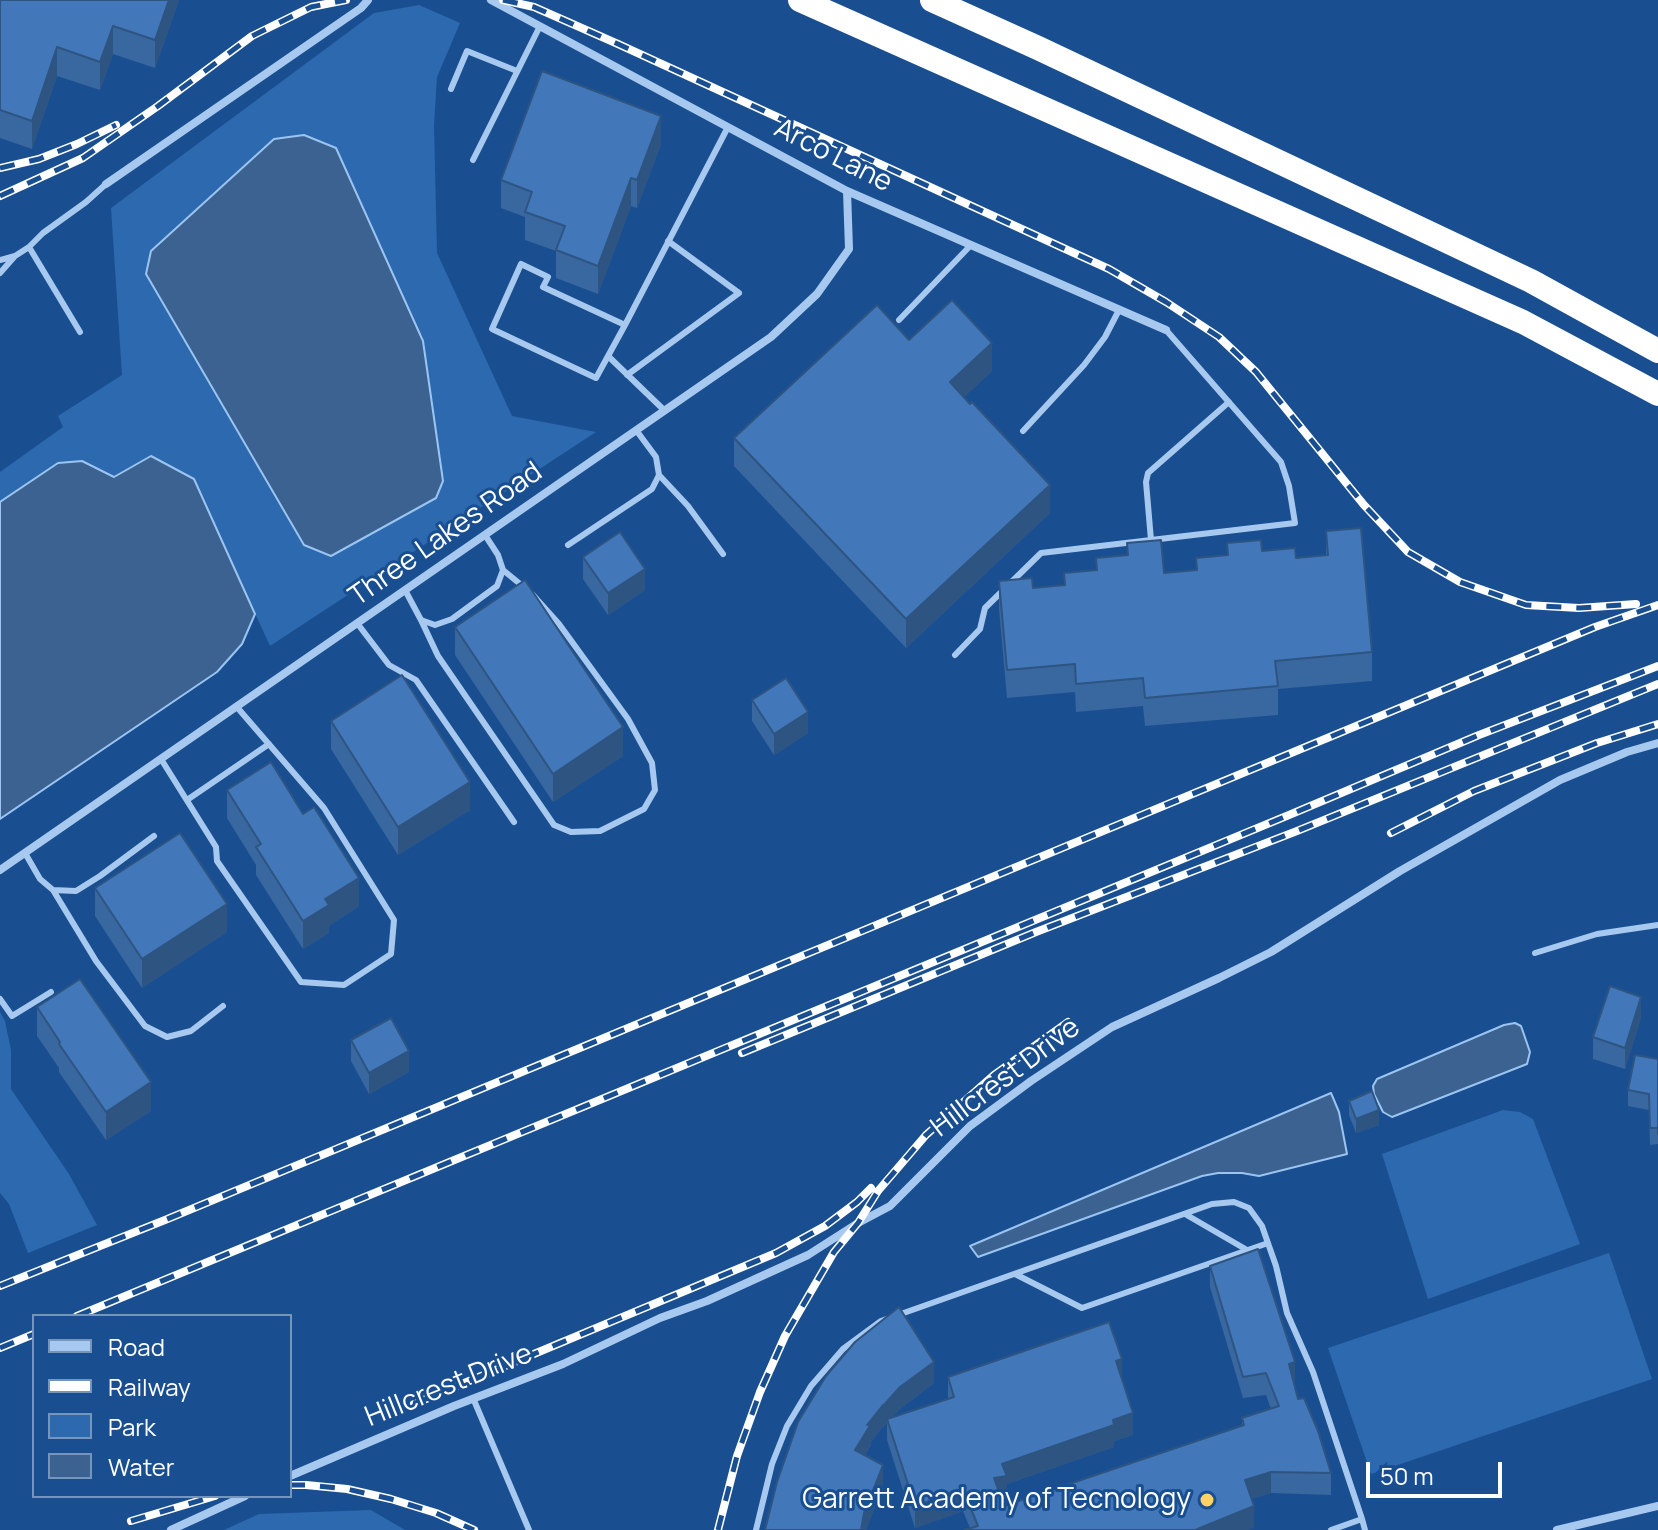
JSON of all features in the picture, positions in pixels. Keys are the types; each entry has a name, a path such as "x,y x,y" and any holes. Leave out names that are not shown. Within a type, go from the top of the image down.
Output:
{"highway":[{"path":"800,0 1523,322 1658,394"},
{"path":"932,0 1531,281 1658,351"}],"street":[{"path":"106,184 361,8 368,0"},
{"name":"Arco Lane","path":"491,0 847,191 1166,330"},
{"name":"Three Lakes Road","path":"0,870 771,337 817,294 849,249 847,191"},
{"name":"Hillcrest Drive","path":"292,1475 473,1398 563,1364 660,1318 707,1301 808,1255 890,1206 970,1126 1112,1027 1271,952 1400,871 1560,780 1627,752 1658,743"},
{"path":"171,1530 241,1498"},
{"path":"1557,1530 1658,1506"}],"lane":[{"path":"473,160 540,26"},
{"path":"451,89 467,51 517,71"},
{"path":"625,325 543,287 548,277 521,264 492,329 596,378 625,325 728,127"},
{"path":"0,273 15,256 106,184"},
{"path":"627,375 739,293 668,241"},
{"path":"899,320 971,245"},
{"path":"29,247 80,332"},
{"path":"0,260 15,256"},
{"path":"1023,431 1084,365 1105,337 1119,310"},
{"path":"955,655 980,629 985,608 1041,553 1295,523 1289,486 1281,462 1166,330"},
{"path":"608,356 665,411"},
{"path":"1151,540 1146,482 1148,473 1229,402"},
{"path":"636,430 656,457 659,475 688,506 723,554"},
{"path":"568,545 652,489 659,475"},
{"path":"405,590 438,656 554,825 571,832 600,831 644,809 655,790 652,763 628,719 559,624 535,596 503,570 498,555 485,535"},
{"path":"421,620 435,625 452,619 497,586 503,570"},
{"path":"357,623 389,665 416,680 514,822"},
{"path":"161,759 216,847 217,861 301,982 344,985 391,954 394,920 324,808 236,706"},
{"path":"187,800 269,744"},
{"path":"53,890 76,891 154,836"},
{"path":"25,853 40,879 53,890 96,961 145,1026 167,1037 191,1031 223,1006"},
{"path":"1535,953 1597,934 1658,925"},
{"path":"0,999 12,1016 51,992"},
{"path":"756,1530 772,1464 787,1426 811,1386 843,1349 881,1321 1212,1204 1234,1202 1249,1208 1262,1226 1287,1313 1313,1372 1365,1530"},
{"path":"1185,1214 1248,1250"},
{"path":"1015,1274 1082,1308 1268,1243"},
{"path":"473,1398 529,1530"},
{"path":"1331,1530 1362,1519"}],"green space":[{"path":"419,5 460,23 437,77 434,125 437,253 512,416 596,432 270,646 194,480 114,477 82,461 58,463 0,502 0,472 63,427 58,416 122,375 111,208 374,13","holes":["304,135 151,251 274,139"]},
{"path":"0,1012 11,1050 11,1089 69,1174 97,1225 28,1253 9,1204 0,1193"},
{"path":"1503,1110 1520,1112 1533,1119 1580,1244 1428,1299 1382,1154"},
{"path":"1609,1253 1652,1379 1371,1474 1328,1348"},
{"path":"371,1510 405,1530 224,1530 259,1514"}],"water":[{"path":"304,135 336,148 423,341 443,481 436,498 331,556 304,545 146,274 151,251 274,139"},
{"path":"151,456 194,479 255,614 242,644 217,672 0,819 0,502 58,463 82,461 114,477"},
{"path":"1515,1023 1521,1026 1530,1052 1527,1064 1392,1117 1383,1112 1374,1094 1373,1086 1377,1079"},
{"path":"1331,1093 1339,1112 1347,1154 1259,1176 1218,1173 1202,1176 978,1257 970,1246"}],"building":[{"path":"0,0 169,0 155,40 113,26 100,62 57,47 32,121 0,110"},
{"path":"542,71 661,116 637,180 631,178 598,266 556,250 565,226 525,212 532,192 501,180"},
{"path":"952,300 992,343 950,382 1050,485 906,619 734,438 877,305 909,340"},
{"path":"1361,528 1372,652 1275,661 1278,686 1145,698 1143,678 1076,684 1075,664 1007,670 999,581 1032,578 1033,588 1065,585 1064,573 1097,570 1096,558 1128,555 1127,543 1161,540 1164,573 1197,570 1196,558 1228,555 1227,543 1261,540 1262,551 1295,548 1296,558 1328,555 1326,531"},
{"path":"620,532 645,569 608,593 583,557"},
{"path":"525,580 623,727 553,774 455,627"},
{"path":"402,675 470,782 398,827 331,721"},
{"path":"786,678 808,712 774,734 752,700"},
{"path":"271,762 303,814 314,807 359,878 325,899 329,905 303,921 256,847 261,844 227,790"},
{"path":"180,833 227,904 142,959 95,888"},
{"path":"80,979 151,1082 106,1112 37,1007"},
{"path":"1610,986 1641,997 1625,1048 1593,1037"},
{"path":"391,1018 409,1051 369,1073 351,1040"},
{"path":"1635,1055 1658,1059 1658,1128 1650,1128 1649,1094 1628,1090"},
{"path":"1372,1091 1379,1110 1356,1119 1349,1101"},
{"path":"1258,1249 1295,1362 1289,1364 1298,1399 1304,1398 1331,1473 1271,1472 1245,1480 1254,1506 1195,1530 964,1530 978,1526 963,1489 915,1506 887,1419 954,1397 948,1377 1109,1322 1122,1359 1116,1361 1133,1413 1113,1420 1114,1425 1002,1464 1007,1476 994,1478 1004,1506 1244,1425 1242,1418 1279,1406 1266,1373 1243,1377 1210,1266"},
{"path":"899,1307 934,1362 900,1387 883,1405 867,1425 871,1424 855,1450 883,1465 864,1513 861,1530 765,1530 777,1482 798,1422 826,1376 855,1342"}],"railway":[{"path":"0,196 83,158 252,36 311,7 346,0"},
{"path":"503,0 534,7 618,44 1109,269 1166,302 1219,337 1256,372 1364,505 1408,552 1460,582 1526,605 1579,608 1636,604"},
{"path":"0,168 39,159 116,125"},
{"path":"0,1286 1595,627 1658,605"},
{"path":"82,1314 1479,735 1658,666"},
{"path":"742,1053 1658,684"},
{"path":"1391,833 1474,791 1597,743 1658,724"},
{"path":"718,1530 737,1456 760,1392 785,1336 834,1252 858,1223 878,1191 926,1135 994,1075 1068,1022"},
{"path":"414,1404 776,1253 825,1226 871,1188"},
{"path":"0,1348 32,1335"},
{"path":"292,1485 347,1489 391,1499 436,1513 474,1530"},
{"path":"131,1521 208,1498"}],"place":[{"name":"Garrett Academy of Tecnology","path":"1207,1500"}]}
